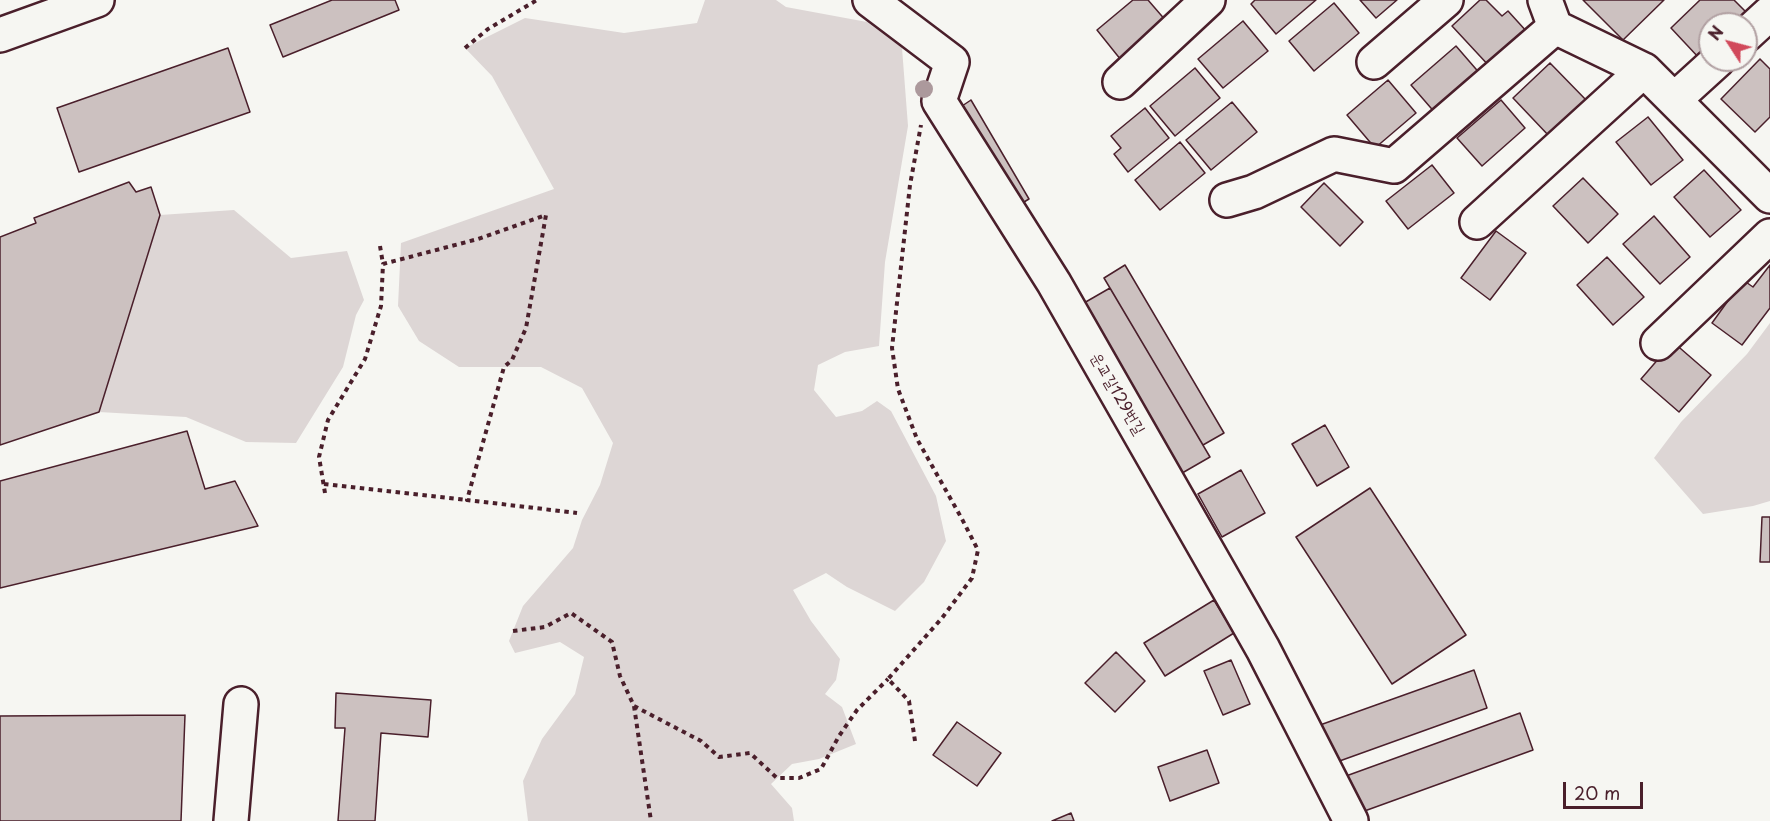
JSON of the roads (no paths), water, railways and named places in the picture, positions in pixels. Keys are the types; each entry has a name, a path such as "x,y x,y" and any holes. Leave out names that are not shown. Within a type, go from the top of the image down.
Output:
{"main road":[{"path":"0,35 97,0"},
{"name":"운교길129번길","path":"870,0 952,62 939,101 1054,284 1258,640 1351,821"},
{"path":"1120,82 1208,0"},
{"path":"1374,62 1446,0"},
{"path":"1758,24 1770,13"},
{"path":"1227,200 1254,192 1335,154 1394,166 1550,14 1644,70 1770,196"},
{"path":"1477,222 1644,70"},
{"path":"1674,100 1705,72"},
{"path":"1658,343 1770,236"},
{"path":"231,821 241,704"}]}
